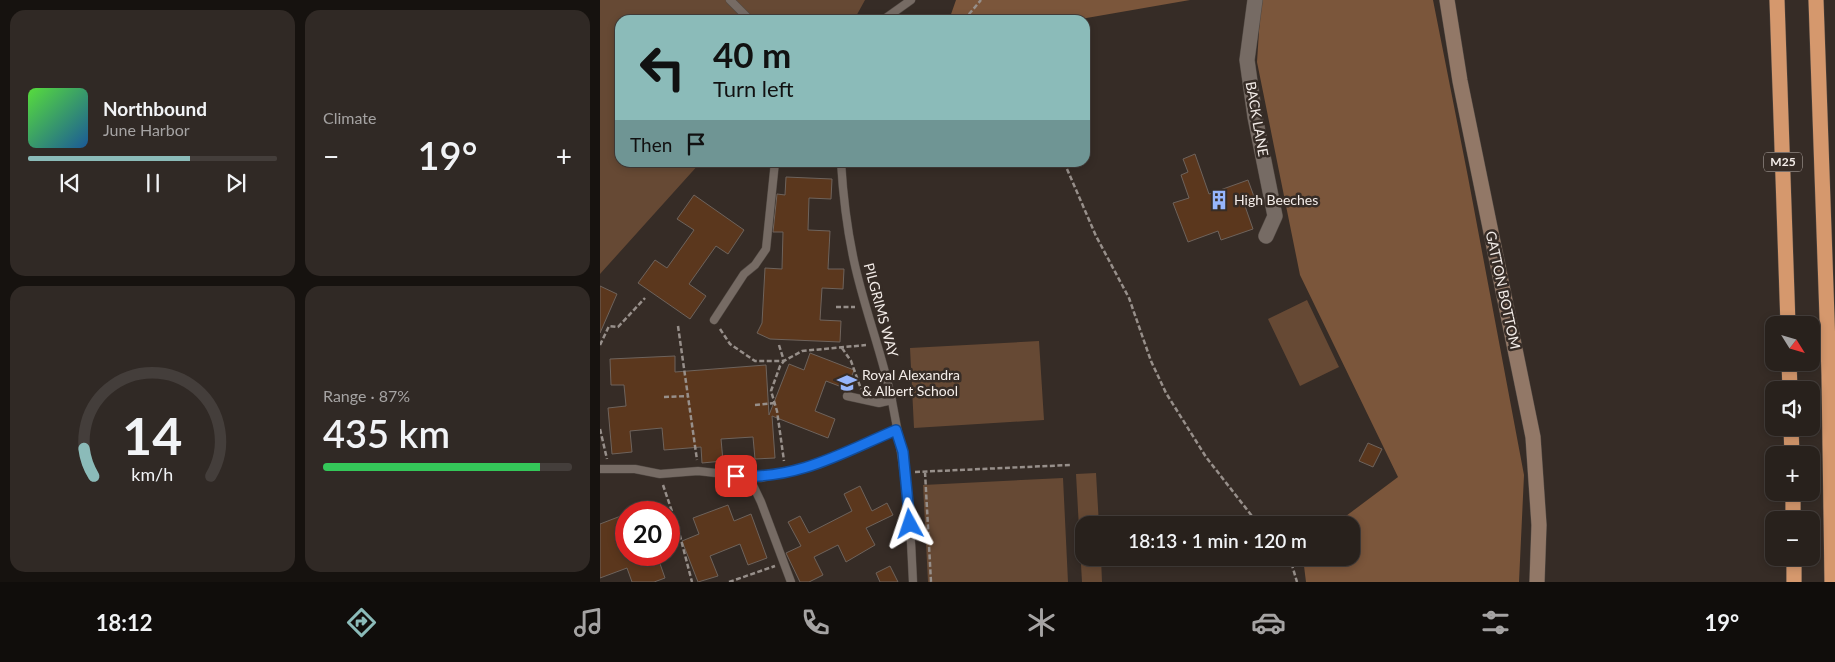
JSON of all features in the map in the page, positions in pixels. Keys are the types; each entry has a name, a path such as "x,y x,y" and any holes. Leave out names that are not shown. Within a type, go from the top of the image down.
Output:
{"highway":[{"name":"M25","path":"1777,0 1788,316"},
{"name":"M25","path":"1816,0 1829,375 1832,582"},
{"path":"1794,566 1794,582"}],"street":[{"name":"BACK LANE","path":"1255,0 1247,60 1255,117 1275,216 1266,236"},
{"name":"GATTON BOTTOM","path":"1447,0 1460,81 1533,437 1539,525 1537,582"}],"lane":[{"path":"730,0 745,15"},
{"path":"890,15 911,0"},
{"path":"714,320 744,274 755,265 766,249 774,167"},
{"name":"PILGRIMS WAY","path":"841,167 843,191 854,261 892,400 896,430 906,473 913,582"},
{"path":"847,396 879,403 892,400"},
{"path":"600,468 636,469 660,474 698,471 760,478 820,464 896,430"},
{"path":"749,477 761,502 791,582"}],"path":[{"path":"968,15 981,0"},
{"path":"1066,167 1096,236 1129,298 1150,361 1166,393 1206,457 1252,516"},
{"path":"600,345 609,326 618,327 645,298"},
{"path":"836,307 867,307"},
{"path":"714,320 730,344 755,361 784,361"},
{"path":"678,326 698,471"},
{"path":"786,472 775,403 771,391 780,366 784,361 802,351 877,343"},
{"path":"779,345 784,361"},
{"path":"842,348 851,362 865,400"},
{"path":"664,397 688,396"},
{"path":"754,405 775,403"},
{"path":"600,429 609,468"},
{"path":"906,473 1070,465"},
{"path":"925,472 931,582"},
{"path":"660,474 692,582"},
{"path":"729,582 783,563"},
{"path":"1292,566 1297,582"}],"shaded area":[{"path":"600,0 865,0 857,15 615,15 615,167 696,167 600,274"},
{"path":"956,0 1190,0 1090,17 1090,15 951,15"},
{"path":"1261,0 1433,0 1524,475 1519,582 1306,582 1304,566 1360,566 1360,516 1346,516 1398,477 1300,275 1257,62"},
{"path":"1307,300 1339,367 1300,386 1268,319"},
{"path":"1039,341 1044,420 914,428 910,348"},
{"path":"1096,473 1098,516 1078,516 1076,474"},
{"path":"1063,478 1068,582 928,582 923,485"},
{"path":"1081,566 1101,566 1102,582 1082,582"}],"building":[{"name":"High Beeches","path":"1195,154 1209,194 1248,180 1256,202 1245,206 1253,229 1221,240 1218,231 1188,242 1173,203 1189,198 1181,175 1188,172 1183,159"},
{"path":"786,177 832,179 831,199 809,198 808,230 830,231 828,269 844,269 843,289 822,288 820,320 841,321 840,342 770,339 757,333 762,323 765,268 782,269 783,232 773,232 777,194 785,195"},
{"path":"694,195 744,230 728,254 716,246 689,284 706,296 690,319 638,283 655,260 667,268 694,230 677,219"},
{"path":"600,286 617,294 600,333"},
{"path":"810,353 854,370 847,389 826,381 815,411 835,419 828,438 772,416 775,458 755,459 753,437 721,439 723,461 702,463 701,447 664,450 662,428 630,431 632,452 612,454 608,408 626,406 624,385 611,385 610,359 675,356 675,372 766,365 769,415 789,364 804,370"},
{"path":"1368,443 1382,449 1373,467 1359,461"},
{"path":"860,486 872,511 887,503 893,515 866,528 875,545 846,562 838,545 814,557 823,575 809,582 800,582 786,553 801,546 788,522 800,516 809,533 852,511 844,494"},
{"path":"728,505 734,521 751,514 767,558 748,565 740,544 710,556 718,576 698,582 682,541 699,534 693,518"},
{"path":"615,518 615,566 661,566 665,578 654,582 632,582 627,568 600,578 600,524"},
{"path":"890,566 898,582 880,582 876,573"}],"place":[{"name":"High Beeches","path":"1219,200"},
{"name":"Royal Alexandra & Albert School","path":"847,383"}],"route":[{"path":"736,476 760,478 820,464 896,430 903,452 910,524"}]}
